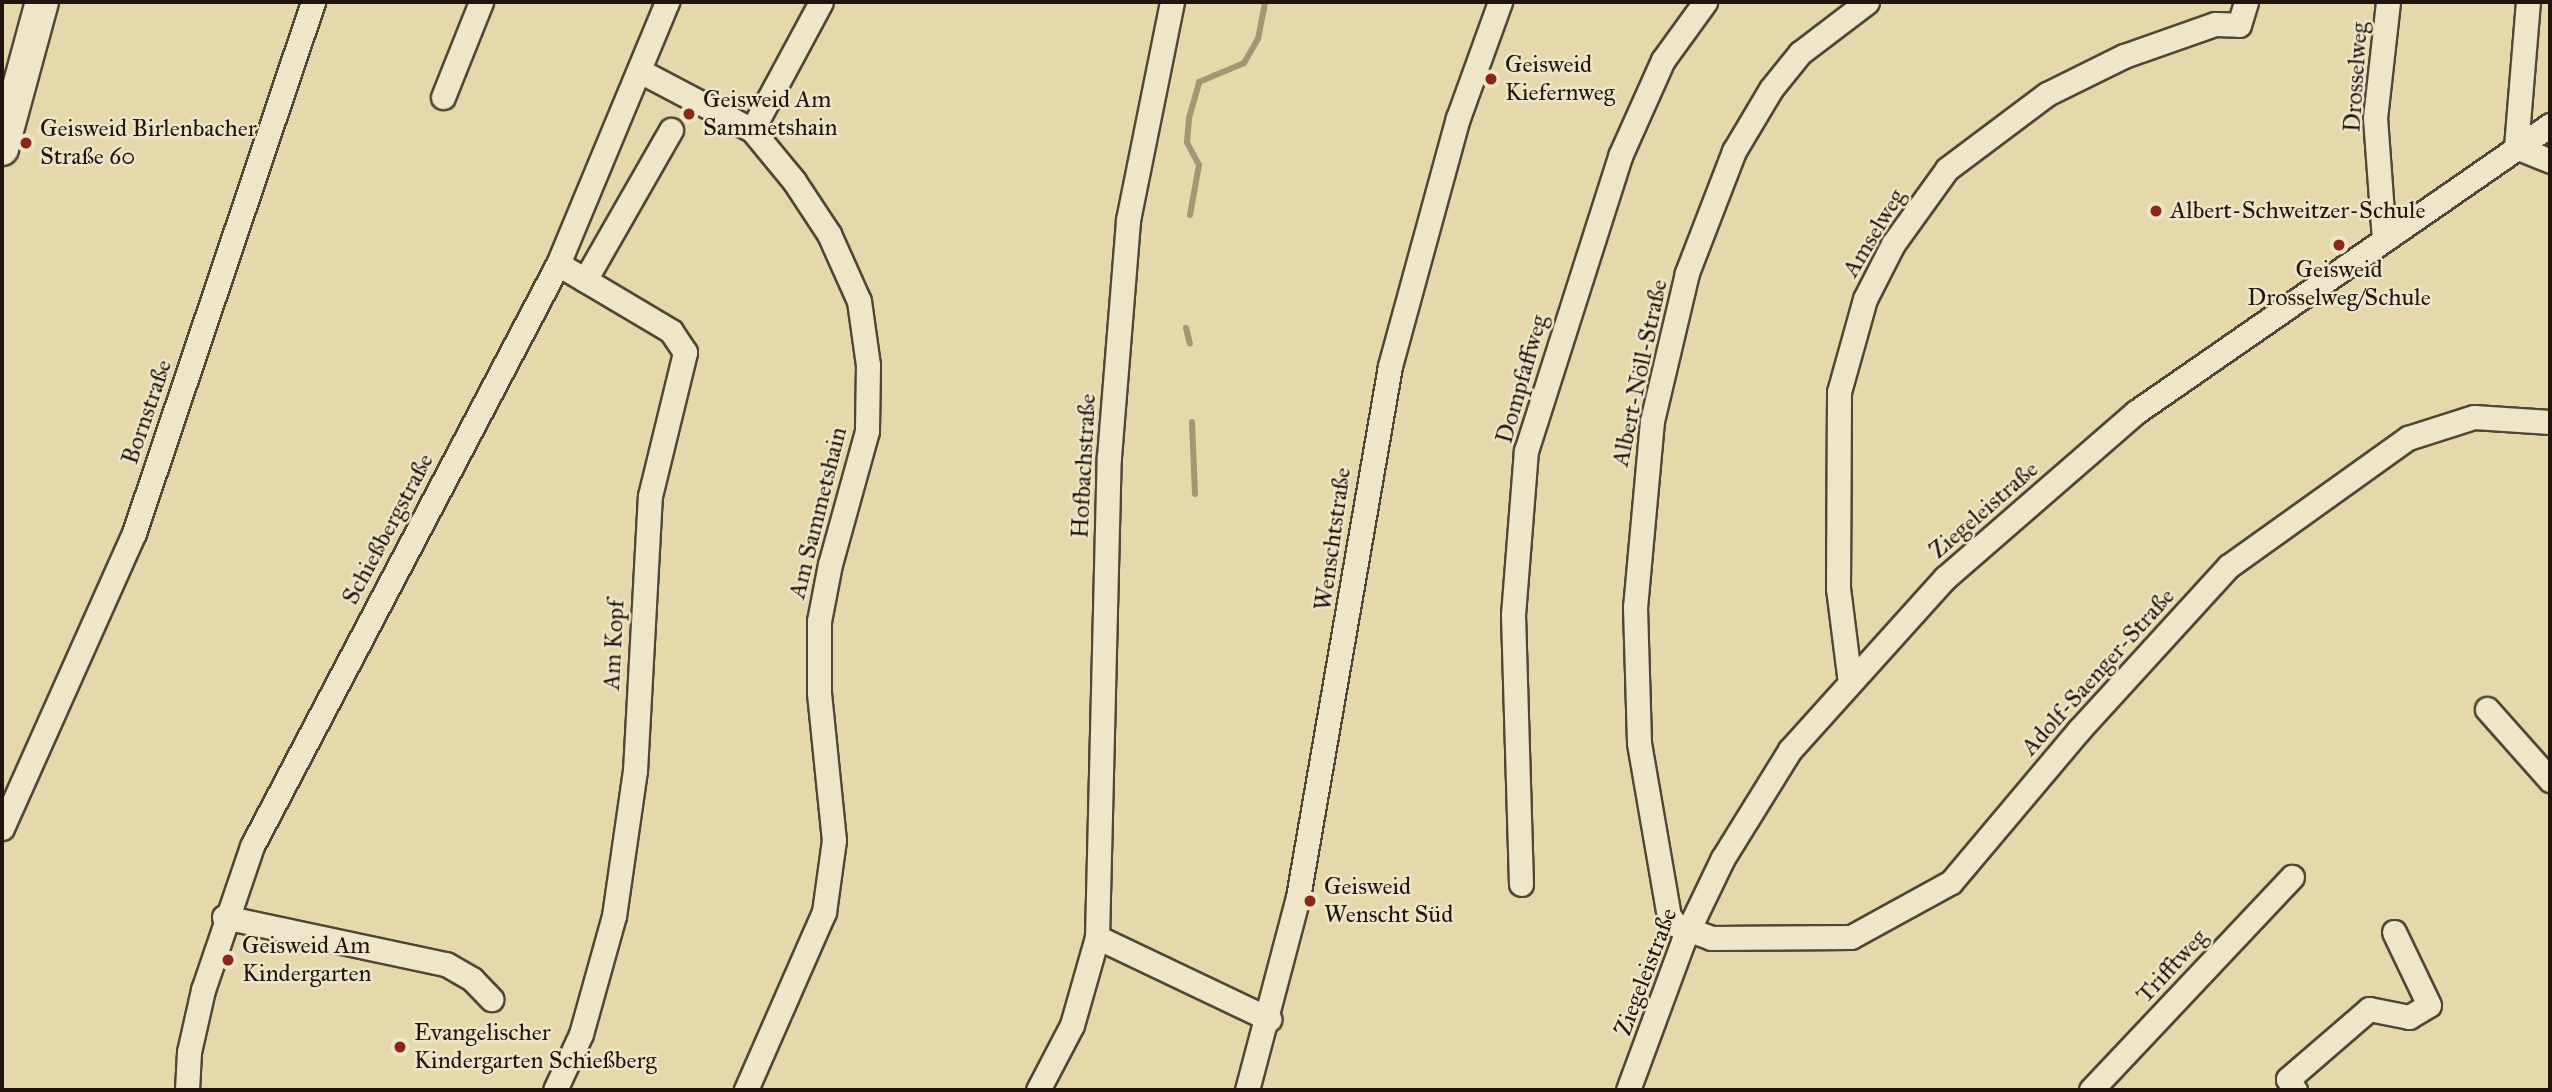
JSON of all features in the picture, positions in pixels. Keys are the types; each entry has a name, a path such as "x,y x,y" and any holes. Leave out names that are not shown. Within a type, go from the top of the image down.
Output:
{"main road":[{"path":"2,149 42,2"}],"street":[{"name":"Bornstraße","path":"2,828 134,533 313,2"},
{"path":"443,97 481,2"},
{"name":"Schießbergstraße","path":"187,1090 200,1002 224,918 252,846 317,717 558,264 667,2"},
{"path":"752,130 821,2"},
{"name":"Hofbachstraße","path":"1038,1090 1072,1025 1097,937 1108,485 1128,220 1172,2"},
{"name":"Wenschtstraße","path":"1247,1090 1269,1020 1303,870 1390,366 1458,118 1500,2"},
{"name":"Dompfaffweg","path":"1521,884 1513,615 1526,451 1620,156 1663,60 1704,2"},
{"name":"Albert-Nöll-Straße","path":"1687,932 1670,916 1639,743 1635,607 1640,511 1652,421 1687,273 1734,150 1771,89 1800,53 1867,2"},
{"name":"Amselweg","path":"1850,683 1838,588 1839,392 1865,299 1893,244 1947,169 2046,94 2146,48 2215,24 2239,25 2246,2"},
{"name":"Drosselweg","path":"2384,240 2375,118 2388,2"},
{"path":"2528,2 2516,147 2550,161"},
{"name":"Am Sammetshain","path":"640,71 752,130 829,234 859,301 868,365 867,431 830,564 819,621 819,693 834,840 824,912 746,1090"},
{"name":"Ziegeleistraße","path":"1628,1090 1687,932 1723,858 1790,750 1945,578 2136,412 2550,125"},
{"path":"585,280 671,130"},
{"name":"Am Kopf","path":"555,1090 581,1034 614,916 635,771 650,496 685,364 682,344 671,331 558,264"},
{"name":"Adolf-Saenger-Straße","path":"1687,932 1732,939 1851,937 1951,882 2079,730 2229,566 2408,438 2474,417 2550,422"},
{"path":"2487,709 2550,780"},
{"name":"Trifftweg","path":"2091,1090 2292,877"},
{"path":"224,918 446,964 472,979 491,999"},
{"path":"2295,1090 2288,1079 2369,1009 2409,1017 2429,1005 2394,932"},
{"path":"1097,937 1269,1020"}],"waterway":[{"path":"1190,215 1199,165 1187,142 1189,118 1199,82 1244,63 1258,39 1265,2"},
{"path":"1186,328 1190,344"},
{"path":"1192,422 1195,494"}],"place":[{"name":"Geisweid Kiefernweg","path":"1491,79"},
{"name":"Geisweid Am Sammetshain","path":"689,114"},
{"name":"Geisweid Birlenbacher Straße 60","path":"26,143"},
{"name":"Albert-Schweitzer-Schule","path":"2156,211"},
{"name":"Geisweid Drosselweg/Schule","path":"2339,245"},
{"name":"Geisweid Wenscht Süd","path":"1310,901"},
{"name":"Geisweid Am Kindergarten","path":"228,960"},
{"name":"Evangelischer Kindergarten Schießberg","path":"400,1047"}]}
